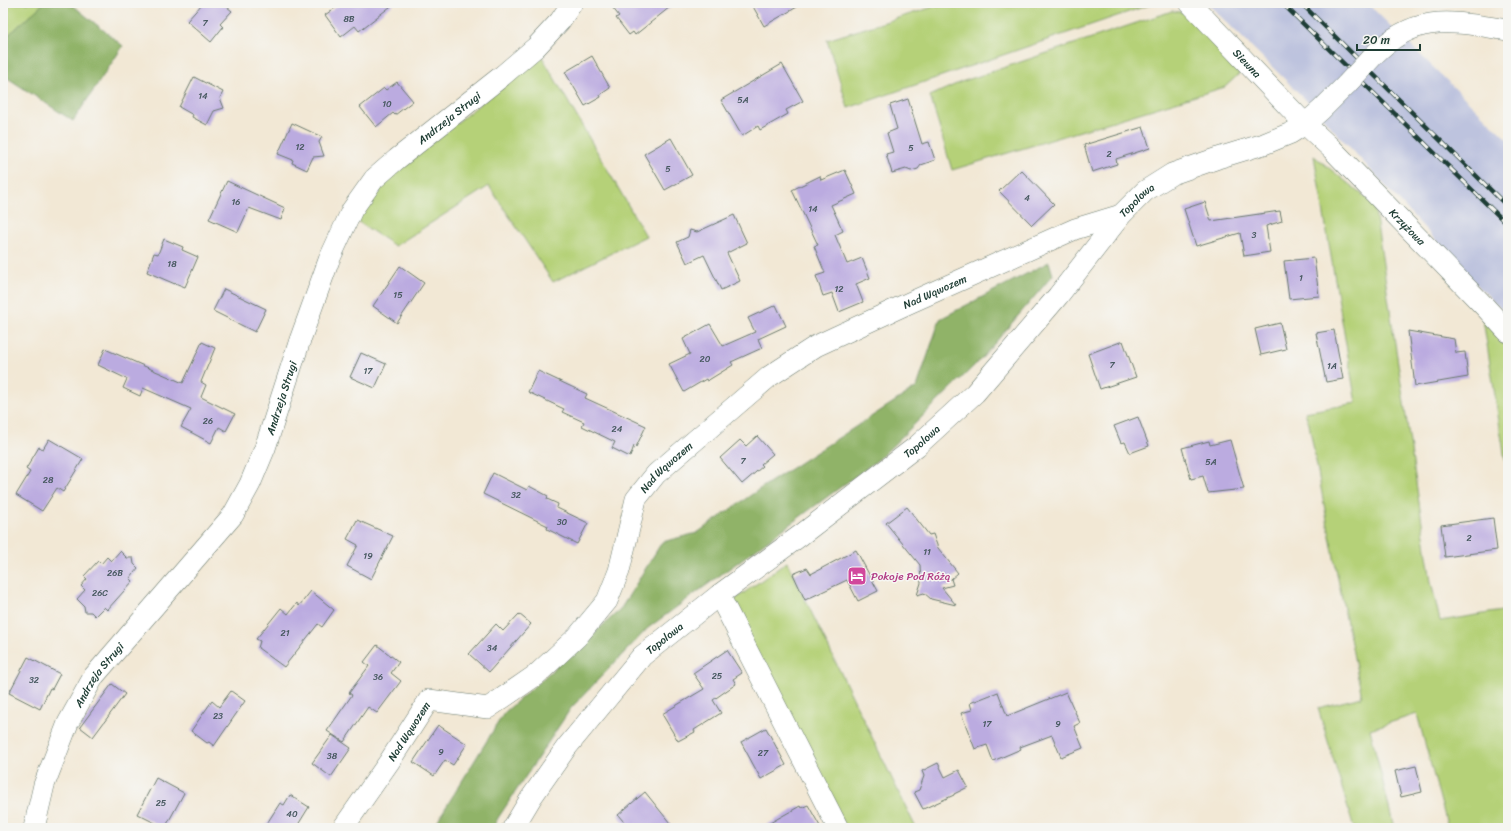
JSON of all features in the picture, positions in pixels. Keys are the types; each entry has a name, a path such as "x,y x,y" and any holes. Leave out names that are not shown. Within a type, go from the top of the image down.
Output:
{"street":[{"name":"Andrzeja Strugi","path":"34,828 44,785 68,723 94,676 233,515 250,484 265,448 300,340 329,260 352,210 374,179 536,47 560,21 572,3"},
{"name":"Siewna","path":"1190,3 1305,124"},
{"name":"Topolowa","path":"513,828 531,798 566,748 642,656 719,595 801,535 917,446 975,393 1058,296 1120,216 1145,191 1172,174 1264,144 1291,133 1305,124 1321,110 1391,38 1401,33 1415,27 1434,23 1452,22 1508,30"},
{"name":"Krzyżowa","path":"1305,124 1332,149 1508,332"},
{"name":"Nad Wąwozem","path":"342,828 389,762 430,700 488,708 536,674 577,637 607,601 619,571 636,498 656,474 770,376 816,346 909,303 1075,229 1120,216"},
{"path":"719,595 838,828"}],"shaded area":[{"path":"1207,3 1367,3 1508,140 1508,315 1479,287 1307,101"}],"green space":[{"path":"3,3 44,3 3,40"},
{"path":"44,3 70,3 123,46 73,121 3,75 3,40"},
{"path":"946,3 1155,3 848,108 827,40"},
{"path":"1172,11 1189,13 1242,71 1225,87 952,170 930,96 961,82"},
{"path":"541,55 646,236 553,282 489,186 395,246 357,221 387,179"},
{"path":"1314,156 1374,204 1431,582 1440,621 1508,610 1508,828 1448,828 1417,714 1370,729 1394,828 1354,828 1318,708 1362,697 1309,424 1305,412 1356,403"},
{"path":"1049,262 1053,275 982,358 879,459 648,628 571,708 498,818 493,828 433,828 504,713 620,610 662,542 697,533 761,488 917,387 940,319"},
{"path":"1483,319 1508,346 1508,479"},
{"path":"787,562 916,828 845,828 734,610 734,600"}],"building":[{"path":"203,3 222,3 232,11 220,24 223,27 211,42 187,21"},
{"path":"342,3 395,3 359,31 355,26 341,37 325,15"},
{"path":"609,3 675,3 635,35 633,32 629,35 616,18 619,16"},
{"path":"751,3 804,3 764,26"},
{"path":"592,56 610,88 600,95 601,97 585,106 565,72"},
{"path":"782,64 803,101 786,110 788,114 760,130 758,126 742,136 721,100"},
{"path":"194,77 223,92 220,98 224,108 214,111 207,125 192,117 193,115 179,107"},
{"path":"397,82 413,101 395,115 393,113 376,127 360,107 384,88 386,90"},
{"path":"908,99 922,144 929,142 935,160 921,165 918,169 911,171 906,169 892,173 886,154 893,152 887,133 897,129 890,105"},
{"path":"292,123 322,137 319,142 324,156 313,157 307,170 292,163 293,160 278,154"},
{"path":"1143,127 1150,148 1116,159 1117,164 1092,172 1084,145"},
{"path":"671,138 692,175 665,190 644,154"},
{"path":"845,170 856,194 831,205 843,231 835,235 847,264 862,258 870,278 856,284 863,302 839,312 832,293 823,296 816,276 825,273 814,246 818,245 792,190 820,176 821,180"},
{"path":"1021,170 1054,204 1032,225 999,191"},
{"path":"227,181 285,208 281,220 249,208 238,232 209,219"},
{"path":"1205,202 1211,221 1280,211 1282,221 1266,226 1270,252 1244,256 1240,233 1196,246 1184,209"},
{"path":"734,215 747,243 727,253 740,281 721,290 704,255 687,263 677,242 688,237 690,230 697,232"},
{"path":"164,239 183,247 182,250 198,257 185,287 147,272 154,253 158,254"},
{"path":"1314,258 1319,296 1289,299 1284,261"},
{"path":"400,266 424,283 397,323 373,306"},
{"path":"224,289 266,309 255,332 213,311"},
{"path":"776,305 786,326 758,339 762,348 731,362 733,365 707,381 706,379 684,392 669,364 690,354 683,339 710,324 723,346 755,332 748,318"},
{"path":"1280,323 1286,349 1261,355 1255,329"},
{"path":"1334,330 1343,379 1326,382 1316,333"},
{"path":"1408,331 1454,339 1456,353 1465,352 1468,377 1415,386"},
{"path":"1123,341 1136,377 1100,389 1088,354"},
{"path":"202,342 215,348 201,382 206,385 201,397 235,414 226,431 219,427 211,443 181,427 191,409 143,388 140,396 123,388 127,379 98,365 105,349 183,383"},
{"path":"361,353 386,364 375,388 350,377"},
{"path":"538,371 587,394 585,398 646,426 636,447 634,446 630,457 612,448 615,442 582,426 584,422 562,412 564,409 528,392"},
{"path":"1138,417 1149,446 1130,453 1125,442 1121,443 1114,426"},
{"path":"757,436 773,454 761,464 763,466 742,484 720,458 740,440 746,446"},
{"path":"49,439 83,459 63,492 57,488 42,511 16,495 30,472 26,469 39,447 43,449"},
{"path":"1230,440 1244,489 1208,493 1203,476 1191,479 1182,448 1209,441 1210,445"},
{"path":"493,473 527,490 529,486 548,496 547,499 558,504 557,508 588,523 577,544 547,529 548,526 483,494"},
{"path":"907,507 929,535 933,534 938,548 958,573 951,579 953,585 942,588 956,605 931,599 924,593 917,595 921,583 920,565 886,523"},
{"path":"1493,518 1497,550 1445,557 1441,525"},
{"path":"357,520 393,536 371,579 347,566 358,545 347,539"},
{"path":"856,550 878,591 858,601 847,580 805,600 793,574 807,568 811,574"},
{"path":"120,551 127,558 133,558 134,564 138,568 130,578 133,581 107,610 104,607 95,616 91,612 85,612 84,606 77,599 85,590 81,586 87,579 84,576 98,561 101,564 107,557 111,561"},
{"path":"311,591 334,610 322,627 318,624 284,667 258,648 260,641 256,639 281,608 288,614 297,603 299,606"},
{"path":"519,614 531,624 489,672 469,654 496,624 503,631"},
{"path":"377,645 399,662 391,673 401,681 377,713 368,707 344,742 327,731 352,695 349,693 369,666 364,662"},
{"path":"727,650 742,673 733,679 736,684 713,700 721,713 694,730 695,732 678,741 662,714 704,689 693,673"},
{"path":"28,657 60,674 52,689 50,688 40,709 9,693"},
{"path":"112,684 125,694 93,737 80,727"},
{"path":"231,691 245,701 214,746 209,742 207,743 191,731 212,701 219,707"},
{"path":"998,692 1007,716 1066,692 1080,723 1074,726 1083,748 1061,757 1052,735 1020,747 1021,749 993,761 987,745 975,749 961,713 972,710 970,703"},
{"path":"438,725 467,744 453,765 445,760 434,776 413,762"},
{"path":"766,728 786,765 761,779 741,742"},
{"path":"332,735 351,748 331,777 312,763"},
{"path":"938,763 945,777 959,770 968,787 923,809 914,792 919,790 924,776 922,771"},
{"path":"1416,766 1422,792 1401,797 1395,771"},
{"path":"156,778 184,793 165,828 137,814"},
{"path":"645,792 674,828 629,828 618,815"},
{"path":"290,795 309,807 296,828 264,828 280,803 284,805"},
{"path":"808,805 821,828 761,828 800,806 801,808"}],"railway":[{"path":"1282,3 1508,225"},
{"path":"1301,3 1508,207"}],"place":[{"name":"Pokoje Pod Różą","path":"857,576"}]}
